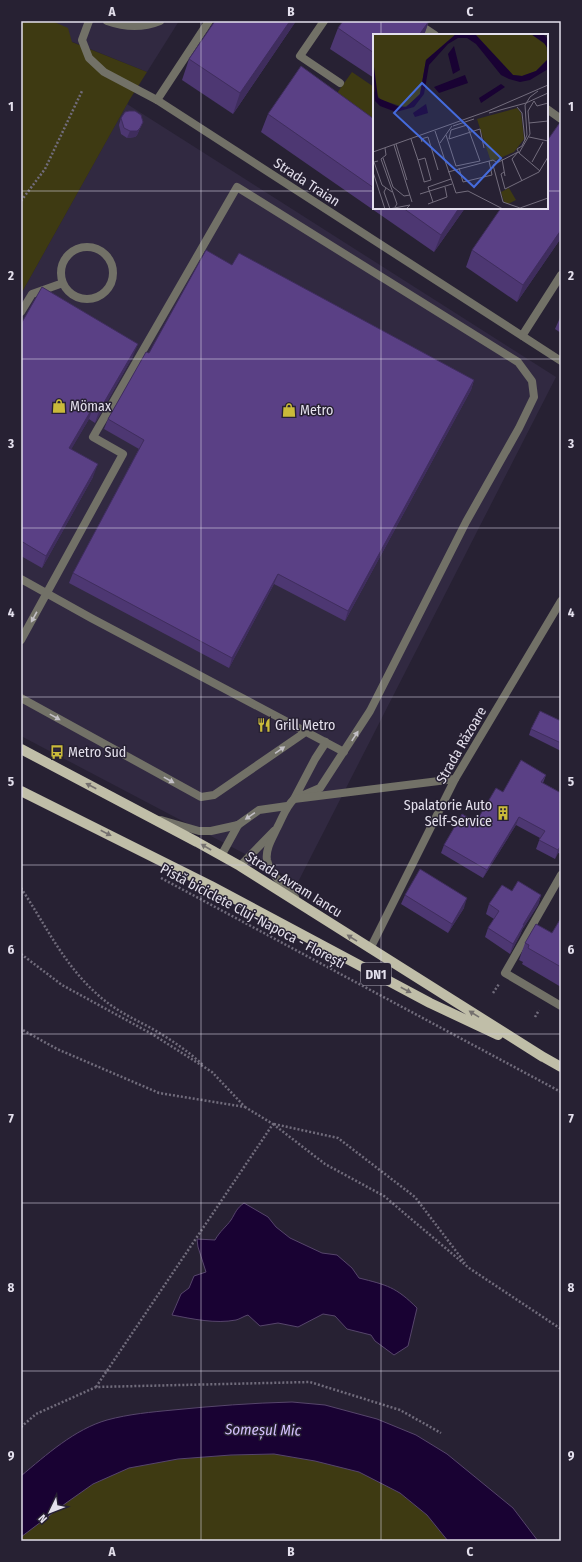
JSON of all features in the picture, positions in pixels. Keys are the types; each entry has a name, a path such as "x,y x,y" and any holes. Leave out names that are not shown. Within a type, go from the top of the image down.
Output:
{"main road":[{"name":"Strada Avram Iancu","path":"21,749 240,866 313,914 561,1067"},
{"name":"Strada Avram Iancu","path":"21,791 211,886 430,1003 543,1057"}],"street":[{"name":"Strada Traian","path":"89,21 82,40 89,58 104,72 157,100 561,361"},
{"path":"107,21 117,25 148,26 160,21"},
{"path":"157,100 209,21"},
{"path":"324,21 300,56 340,84"},
{"path":"414,21 434,34"},
{"path":"548,110 561,119"},
{"path":"21,640 122,454 93,437 238,187 518,362 532,381 534,397 519,428 466,522 370,711 320,788 294,799"},
{"path":"90,246 106,254 114,269 110,286 98,297 90,299 74,295 63,283 61,274 62,265 66,257 81,247 90,246"},
{"path":"522,336 561,276"},
{"path":"21,312 32,294 63,283"},
{"path":"22,582 307,731 344,752"},
{"name":"Strada Răzoare","path":"370,949 455,779 561,602"},
{"path":"21,698 201,797 214,795 307,731"},
{"path":"313,914 284,887 275,875 267,860 270,843 287,806 294,799 311,766 326,742"},
{"path":"294,799 455,779"},
{"path":"150,817 199,831 211,831 238,825 259,810 287,806"},
{"path":"221,856 238,825"},
{"path":"240,866 277,829"},
{"path":"561,875 505,973 561,1006"}],"path":[{"path":"21,202 45,169 82,91"},
{"name":"Pistă biciclete Cluj-Napoca - Florești","path":"157,876 561,1092"},
{"path":"21,888 71,967 97,995 124,1014 152,1029 190,1054 210,1071 245,1107 273,1124 325,1164 384,1196 469,1268 561,1329"},
{"path":"21,954 62,985 152,1034 210,1071"},
{"path":"535,1017 539,1010"},
{"path":"21,1029 57,1049 159,1093 245,1107"},
{"path":"273,1124 338,1138 415,1197 469,1268"},
{"path":"96,1387 273,1124"},
{"path":"21,1427 36,1414 96,1387 310,1382 400,1410 441,1434"}],"shaded area":[{"path":"21,21 179,21 147,72"},
{"path":"21,21 52,21 68,28 72,42 147,72 130,99 21,294"},
{"path":"352,72 373,86 373,133 330,103"},
{"path":"127,104 556,377 298,882 21,736 21,294"},
{"path":"274,1454 315,1461 359,1472 400,1493 427,1515 448,1541 21,1541 21,1537 85,1489 128,1468 200,1457"}],"water":[{"path":"244,1203 268,1217 276,1227 290,1238 322,1253 337,1255 352,1268 359,1278 391,1288 410,1301 417,1308 408,1346 394,1355 375,1341 371,1335 347,1329 335,1316 323,1314 298,1327 278,1323 260,1326 248,1315 236,1320 220,1321 172,1315 181,1294 189,1288 194,1276 206,1272 197,1239 215,1240"},
{"name":"Someșul Mic","path":"292,1402 325,1405 377,1419 416,1435 447,1454 513,1508 538,1541 448,1541 427,1515 400,1493 359,1472 315,1461 274,1454 231,1455 178,1459 129,1468 93,1484 21,1537 21,1476 72,1436 95,1424 124,1416 165,1411 218,1406"}],"building":[{"path":"215,21 290,21 240,93 189,59"},
{"path":"343,21 429,21 420,34 373,34 373,52 338,28"},
{"path":"301,66 373,118 373,187 268,114"},
{"path":"135,111 141,115 143,122 137,131 130,131 124,128 121,118 125,112"},
{"path":"561,121 561,230 523,285 472,250 500,209 548,209 548,140"},
{"path":"404,209 458,209 441,235"},
{"name":"Metro","path":"206,250 232,265 239,253 474,380 348,611 278,574 232,658 73,573 144,440 108,419 146,352 149,353"},
{"name":"Mömax","path":"42,287 138,344 99,411 93,407 69,448 98,464 46,556 21,541 21,324"},
{"path":"540,711 561,721 561,743 531,729"},
{"path":"521,760 546,775 541,782 561,793 561,845 558,850 539,840 545,831 519,817 487,870 444,845 462,814 476,822 496,788 503,792"},
{"path":"420,869 467,898 452,924 405,895"},
{"path":"518,881 541,895 513,944 488,928 499,911 489,904 502,885 512,891"},
{"path":"561,918 561,967 528,948 529,945 525,943 536,924 552,933"}],"place":[{"name":"Mömax","path":"59,406"},
{"name":"Metro","path":"289,410"},
{"name":"Grill Metro","path":"264,725"},
{"name":"Metro Sud","path":"57,752"},
{"name":"Spalatorie Auto Self-Service","path":"503,813"}]}
